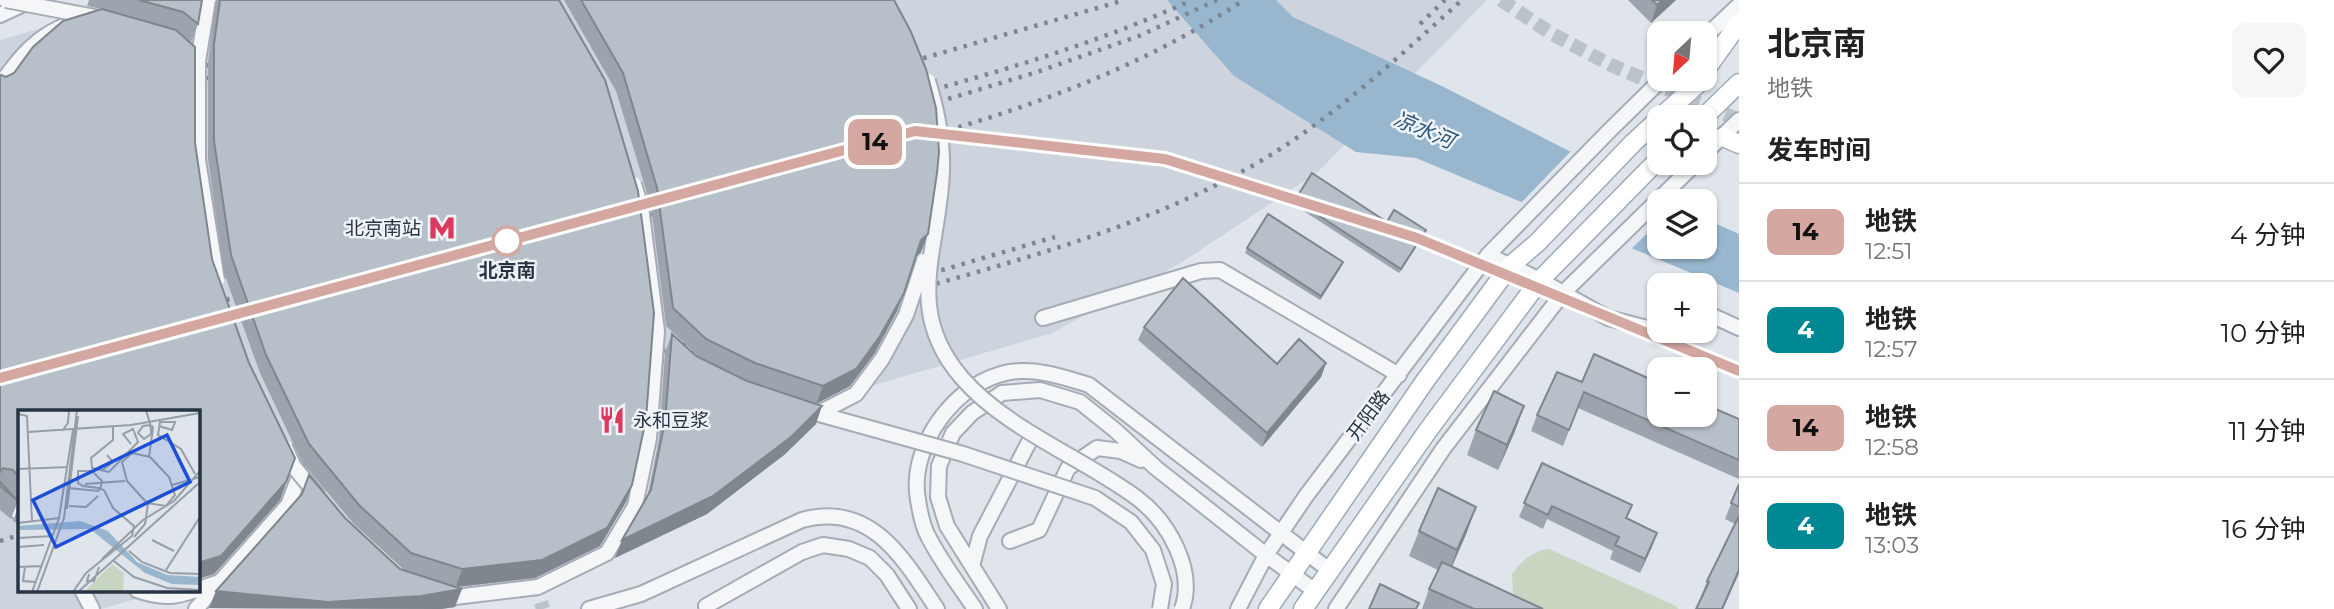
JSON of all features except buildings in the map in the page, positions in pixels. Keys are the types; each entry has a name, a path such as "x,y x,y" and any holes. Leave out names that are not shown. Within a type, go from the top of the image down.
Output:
{"main road":[{"path":"1717,54 1739,23"},
{"name":"开阳路","path":"1717,65 1739,45"},
{"path":"1717,105 1739,83"},
{"name":"开阳路","path":"1674,105 1689,91"},
{"path":"1717,111 1739,98"},
{"name":"开阳路","path":"1268,609 1290,573 1424,381 1510,266 1537,243 1647,130"},
{"path":"1303,609 1496,337 1540,280 1647,171"}],"street":[{"path":"0,85 19,58 52,30 102,19 6,0"},
{"path":"0,15 32,0"},
{"path":"208,0 198,61 198,160 215,275 224,300"},
{"path":"1717,26 1739,5"},
{"path":"182,46 198,61"},
{"path":"925,70 939,114 942,170 929,270 929,315 941,351 963,379 994,408 1139,499 1166,528 1183,562 1186,599 1182,609"},
{"name":"开阳路","path":"1238,609 1266,555 1306,496 1488,255 1650,91"},
{"path":"1731,140 1739,120"},
{"path":"433,590 455,597 538,587 607,553 635,506 649,438 662,335 641,207 630,169"},
{"path":"1336,609 1443,449 1563,293 1683,175"},
{"path":"817,414 856,394 882,359 906,315 934,228"},
{"path":"1488,255 1608,318 1647,328"},
{"path":"1043,318 1201,271 1220,270 1399,374"},
{"path":"1717,318 1739,328"},
{"path":"975,609 926,534 918,497 919,464 933,431 951,406 978,383 1010,372 1048,372 1089,385 1329,570"},
{"path":"995,603 947,526 937,497 939,466 953,433 972,413 1002,393 1040,390 1080,402 1156,468 1315,591"},
{"path":"793,406 963,454 1095,498 1131,522 1153,550 1164,584 1160,609"},
{"path":"278,433 294,467 330,512"},
{"path":"972,566 980,536 1030,440"},
{"path":"1010,541 1039,530 1068,468 1097,448 1121,450 1156,468"},
{"path":"196,609 288,505 300,474"},
{"path":"0,495 18,512"},
{"path":"589,609 641,594 802,520 822,515 854,519 880,536 909,566 937,609"},
{"path":"707,609 706,606 802,552 823,545 849,549 870,558 887,575 909,609"},
{"path":"200,589 220,582"},
{"path":"83,592 92,609"},
{"path":"142,592 156,597 182,596 193,592"}],"shaded area":[{"name":"北京南站","path":"138,0 1487,0 1318,172 1181,263 1050,334 200,580 200,410 18,410 18,592 160,592 101,609 0,609 0,40"}],"green space":[{"path":"1549,549 1678,609 1523,609 1513,592 1512,574 1528,557"}],"water":[{"name":"凉水河","path":"1167,0 1276,0 1293,17 1444,87 1647,191 1647,255 1416,158 1356,152 1234,76"},
{"path":"1717,224 1739,234 1739,293 1717,284 1717,273 1691,273 1658,259 1717,259"}],"pier":[{"path":"1573,149 1650,189 1647,189 1647,234 1630,250 1519,205"}],"tunnel":[{"path":"1501,0 1552,34 1611,65 1739,120"},
{"path":"529,562 543,609"}],"railway":[{"path":"903,64 1125,0"},
{"path":"914,95 1055,53 1192,0"},
{"path":"918,108 1037,72 1139,36 1217,0"},
{"path":"918,139 1004,113 1127,65 1206,24 1244,0"},
{"path":"1420,24 1445,0"},
{"path":"886,298 1087,238 1185,200 1232,177 1277,151 1326,117 1462,0"},
{"path":"175,75 225,60"},
{"path":"175,87 225,73"},
{"path":"621,224 672,209"},
{"path":"891,285 1055,237"},
{"path":"206,306 253,292"},
{"path":"632,360 686,344"},
{"path":"630,371 714,347"},
{"path":"273,473 324,459"},
{"path":"0,541 18,535"}],"metro line":[{"name":"14","path":"0,378 915,131 1165,159 1417,238 1739,371"}],"place":[{"name":"北京南站","path":"442,228"},
{"name":"北京南","path":"507,241"},
{"name":"永和豆浆","path":"612,420"}]}
